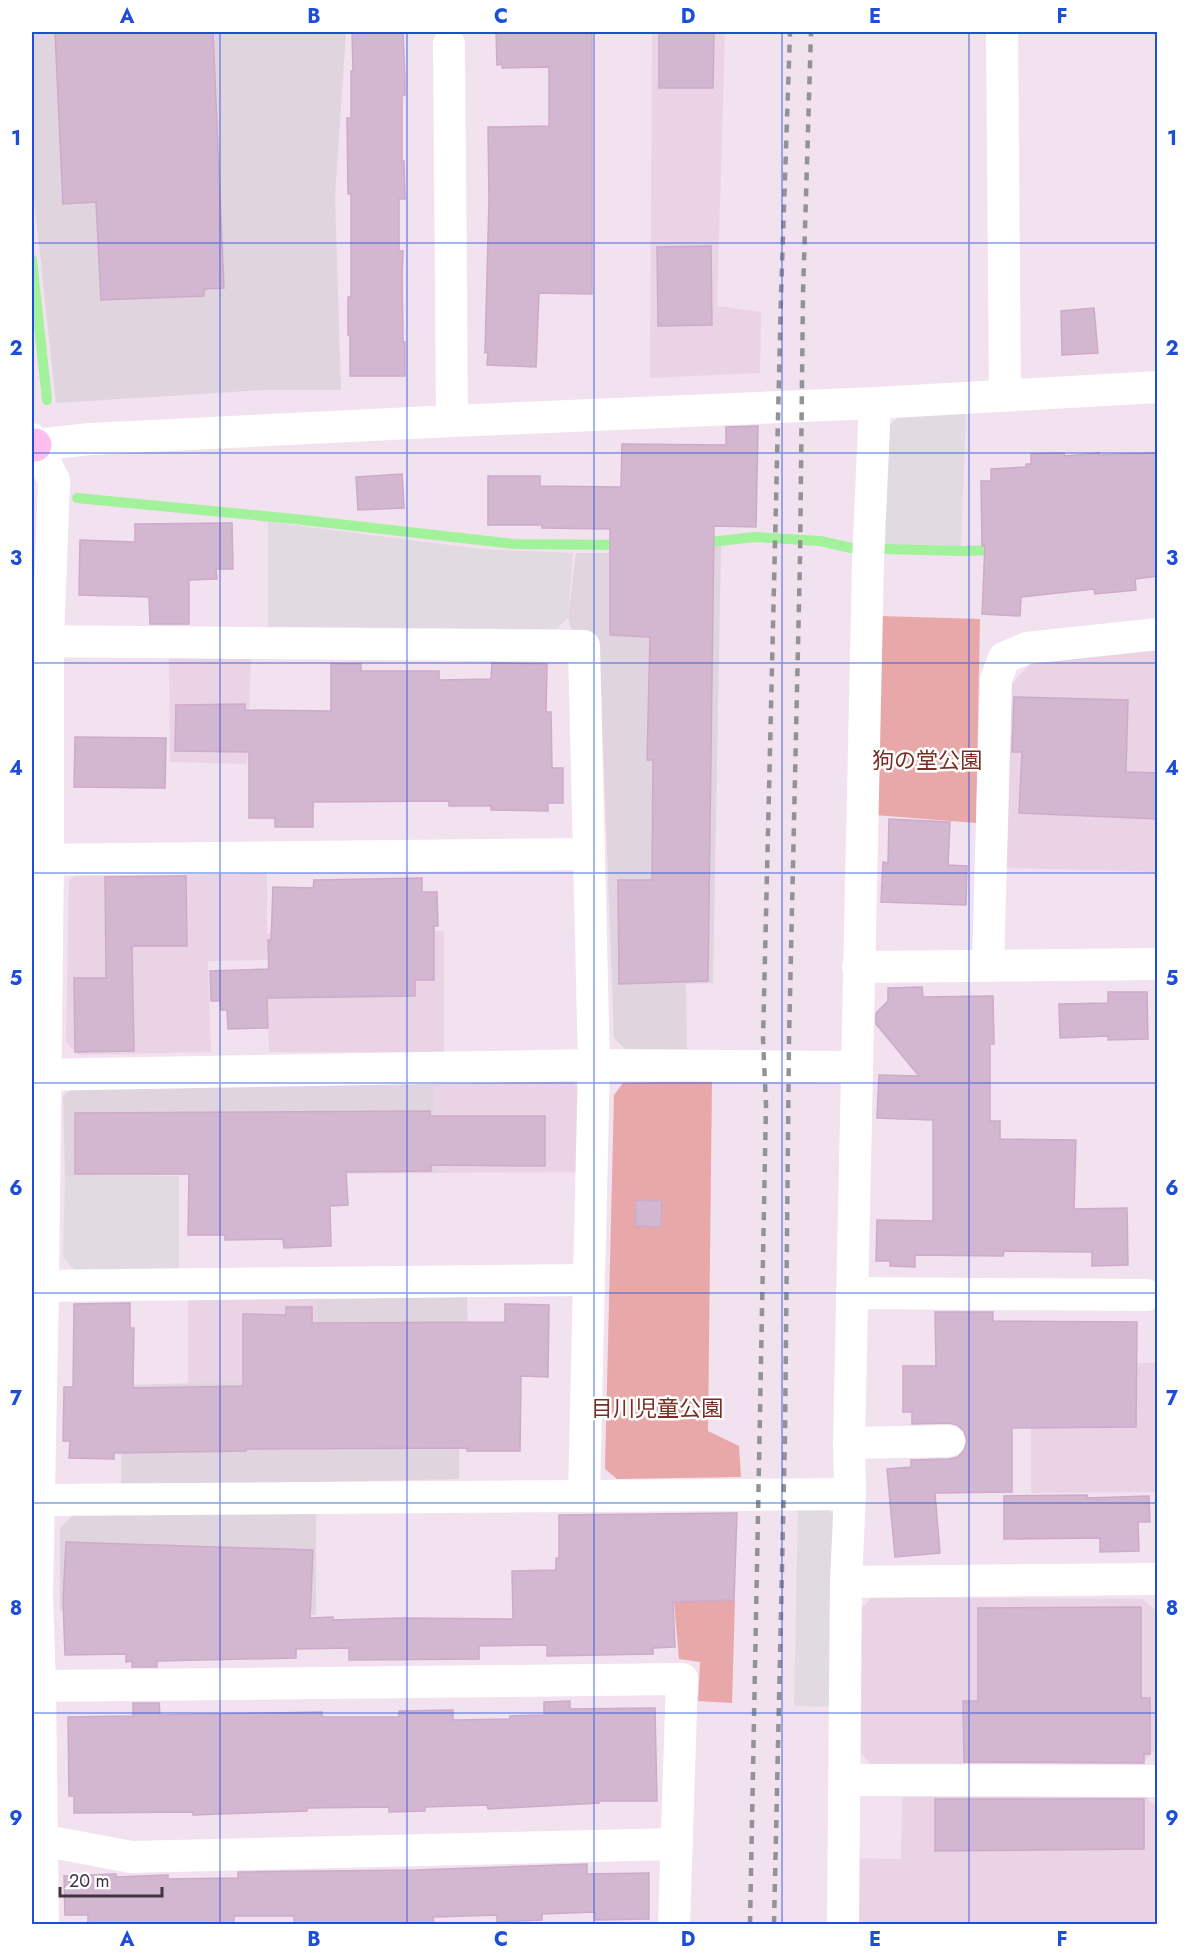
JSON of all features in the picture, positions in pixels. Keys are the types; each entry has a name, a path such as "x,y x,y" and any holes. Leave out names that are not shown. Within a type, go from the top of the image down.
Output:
{"street":[{"path":"1002,32 1005,395"},
{"path":"449,44 452,421"},
{"path":"43,1924 40,1686 34,1595 39,1500 37,1286 40,641 54,480 33,443 452,421 875,403 1158,387"},
{"path":"843,1924 846,1582 850,1494 858,967 868,562 875,403"},
{"path":"988,966 996,680 1004,658 1027,648 1158,634"},
{"path":"40,641 584,646 594,1065 584,1496"},
{"path":"40,860 589,854"},
{"path":"858,967 1158,964"},
{"path":"38,1075 594,1065 857,1067"},
{"path":"37,1286 589,1280"},
{"path":"852,1293 1146,1295"},
{"path":"849,1443 949,1441"},
{"path":"39,1500 850,1494"},
{"path":"846,1582 1158,1579"},
{"path":"40,1686 682,1679 674,1924"},
{"path":"845,1780 1158,1780"},
{"path":"41,1840 131,1857 677,1844"}],"shaded area":[{"path":"32,32 346,32 335,197 341,390 265,390 56,403 32,180"},
{"path":"652,32 725,32 717,306 761,312 760,373 650,378"},
{"path":"966,411 961,548 881,546 883,432 899,416"},
{"path":"268,522 481,549 573,553 568,618 556,629 268,627"},
{"path":"721,546 713,983 686,984 687,1049 626,1050 614,1038 599,640 575,640 568,618 576,553 667,553"},
{"path":"1157,648 1157,872 1005,868 1012,684 1031,663"},
{"path":"169,658 251,659 247,764 170,762"},
{"path":"267,868 267,933 444,931 444,1052 269,1052 267,960 208,961 211,1052 78,1055 66,1042 69,881 80,870"},
{"path":"572,1081 581,1091 581,1172 438,1173 434,1084"},
{"path":"81,1083 434,1084 438,1173 65,1176 63,1096"},
{"path":"65,1176 179,1176 179,1269 75,1270 63,1257"},
{"path":"467,1297 469,1379 460,1380 459,1479 121,1486 121,1385 242,1382 243,1378 318,1378 317,1299"},
{"path":"188,1299 317,1299 318,1378 243,1379 242,1382 188,1384"},
{"path":"1031,1362 1157,1363 1157,1492 1031,1493"},
{"path":"798,1505 825,1505 834,1517 835,1707 794,1706"},
{"path":"316,1513 316,1615 60,1611 60,1528 74,1515"},
{"path":"872,1597 1143,1599 1157,1612 1157,1748 1143,1763 871,1764 861,1753 857,1613"},
{"path":"1145,1795 1157,1809 1157,1924 854,1924 855,1858 901,1859 902,1797"}],"green space":[{"name":"狗の堂公園","path":"879,616 980,619 976,823 875,815"},
{"name":"目川児童公園","path":"712,1081 708,1431 739,1446 741,1477 617,1479 605,1469 614,1095 623,1083"},
{"path":"735,1600 732,1703 698,1701 700,1662 679,1659 674,1602"}],"building":[{"path":"55,32 213,32 224,288 204,289 204,296 101,300 96,202 63,204"},
{"path":"352,32 403,32 405,95 402,96 402,161 404,161 405,199 399,199 399,251 403,251 405,376 350,376 348,297 351,297 351,194 348,194 347,118 351,118"},
{"path":"496,32 592,32 592,294 539,293 536,367 487,365 488,352 485,353 489,199 488,127 549,126 549,67 502,68 502,64 497,65"},
{"path":"659,32 714,32 713,88 659,88"},
{"path":"711,246 712,325 658,326 657,247"},
{"path":"1094,308 1098,353 1062,355 1061,311"},
{"path":"758,426 756,527 714,526 708,981 619,984 618,880 652,880 653,760 647,760 650,637 610,635 610,529 488,525 488,476 540,476 540,486 621,487 622,444 726,445 726,427"},
{"path":"1064,453 1065,456 1099,453 1099,455 1158,453 1158,576 1135,579 1136,590 1095,594 1094,589 1021,597 1020,616 982,614 985,545 982,546 981,481 991,481 991,469 1026,467 1026,464 1031,464 1031,454"},
{"path":"402,474 404,508 358,510 356,477"},
{"path":"232,523 233,569 216,569 217,579 189,580 189,624 150,624 149,597 79,595 80,540 135,542 135,524"},
{"path":"492,663 547,664 546,712 551,712 552,768 563,768 563,803 548,803 548,811 491,810 491,806 449,806 449,801 313,802 313,827 275,827 275,818 249,818 249,752 175,751 176,705 245,704 245,710 331,711 331,664 361,664 361,671 439,671 439,680 491,679"},
{"path":"1014,697 1128,700 1126,772 1158,773 1158,819 1019,813 1022,752 1012,752"},
{"path":"75,737 166,738 165,788 74,787"},
{"path":"889,819 950,822 948,865 967,866 966,905 881,902 883,862 888,863"},
{"path":"186,876 187,946 132,946 134,1051 75,1052 74,978 106,978 105,877"},
{"path":"422,878 422,892 437,892 438,926 434,926 434,980 415,980 415,996 267,998 268,1028 228,1029 227,1010 221,1010 220,1001 211,1001 210,971 269,969 268,940 271,940 273,887 313,888 314,880"},
{"path":"922,987 923,997 993,996 994,1044 990,1044 990,1121 1000,1121 1000,1139 1076,1140 1074,1209 1127,1208 1128,1265 1092,1266 1092,1252 1004,1251 1003,1256 915,1255 915,1267 890,1266 890,1261 876,1261 877,1220 933,1221 933,1120 877,1118 879,1075 919,1076 876,1024 876,1013 888,1001 888,988"},
{"path":"1108,992 1147,992 1148,1039 1108,1040 1108,1036 1060,1038 1059,1004 1108,1003"},
{"path":"430,1111 430,1116 545,1116 545,1166 431,1165 431,1171 346,1172 348,1205 330,1206 331,1246 284,1248 283,1239 225,1240 225,1235 188,1235 189,1174 75,1174 75,1113"},
{"path":"636,1200 662,1201 661,1227 635,1226"},
{"path":"130,1303 130,1328 134,1328 133,1388 243,1386 243,1314 286,1315 286,1307 312,1307 312,1323 505,1322 505,1304 549,1305 548,1377 521,1376 520,1451 467,1451 467,1448 246,1449 246,1451 114,1453 114,1459 69,1458 70,1441 63,1441 64,1387 73,1387 74,1304"},
{"path":"935,1312 993,1312 993,1321 1137,1322 1136,1427 1012,1428 1012,1492 935,1493 940,1553 895,1557 887,1469 911,1467 911,1460 958,1457 967,1441 964,1431 957,1425 949,1423 912,1424 912,1412 903,1412 903,1366 936,1366"},
{"path":"1087,1495 1087,1498 1149,1496 1150,1522 1138,1522 1139,1551 1100,1552 1100,1538 1004,1539 1004,1496"},
{"path":"737,1513 734,1600 673,1602 675,1647 653,1648 653,1654 547,1656 547,1645 479,1646 479,1659 349,1660 349,1648 296,1649 296,1658 157,1661 157,1667 132,1667 132,1661 126,1662 126,1654 65,1655 63,1601 66,1542 313,1550 310,1618 333,1617 333,1620 513,1619 512,1571 556,1570 556,1558 559,1558 559,1515"},
{"path":"1141,1607 1141,1698 1150,1698 1150,1754 1144,1754 1144,1763 964,1762 963,1701 978,1701 978,1608"},
{"path":"570,1701 570,1709 655,1708 657,1801 599,1801 599,1803 488,1809 487,1805 425,1807 425,1811 389,1812 389,1807 307,1808 307,1811 193,1815 193,1812 74,1813 74,1796 69,1796 68,1717 133,1716 133,1703 159,1703 160,1715 322,1712 322,1717 399,1717 399,1711 453,1710 453,1720 510,1719 510,1716 544,1715 544,1702"},
{"path":"935,1799 1144,1799 1144,1849 935,1851"},
{"path":"587,1864 587,1874 649,1873 649,1919 595,1920 595,1912 542,1914 542,1920 497,1922 497,1915 433,1917 434,1923 430,1924 294,1924 294,1916 234,1916 234,1924 88,1924 88,1915 65,1915 64,1876 116,1874 116,1877 168,1875 168,1879 238,1878 238,1872 415,1870"}],"waterway":[{"path":"32,260 47,400"},
{"path":"77,498 294,519 514,544 623,545"},
{"path":"701,543 755,537 820,541 856,549"},
{"path":"883,549 997,550"}],"railway":[{"path":"750,1924 766,1105 763,1039 781,295 790,32"},
{"path":"774,1924 785,1435 789,1040 800,559 803,294 811,32"}]}
